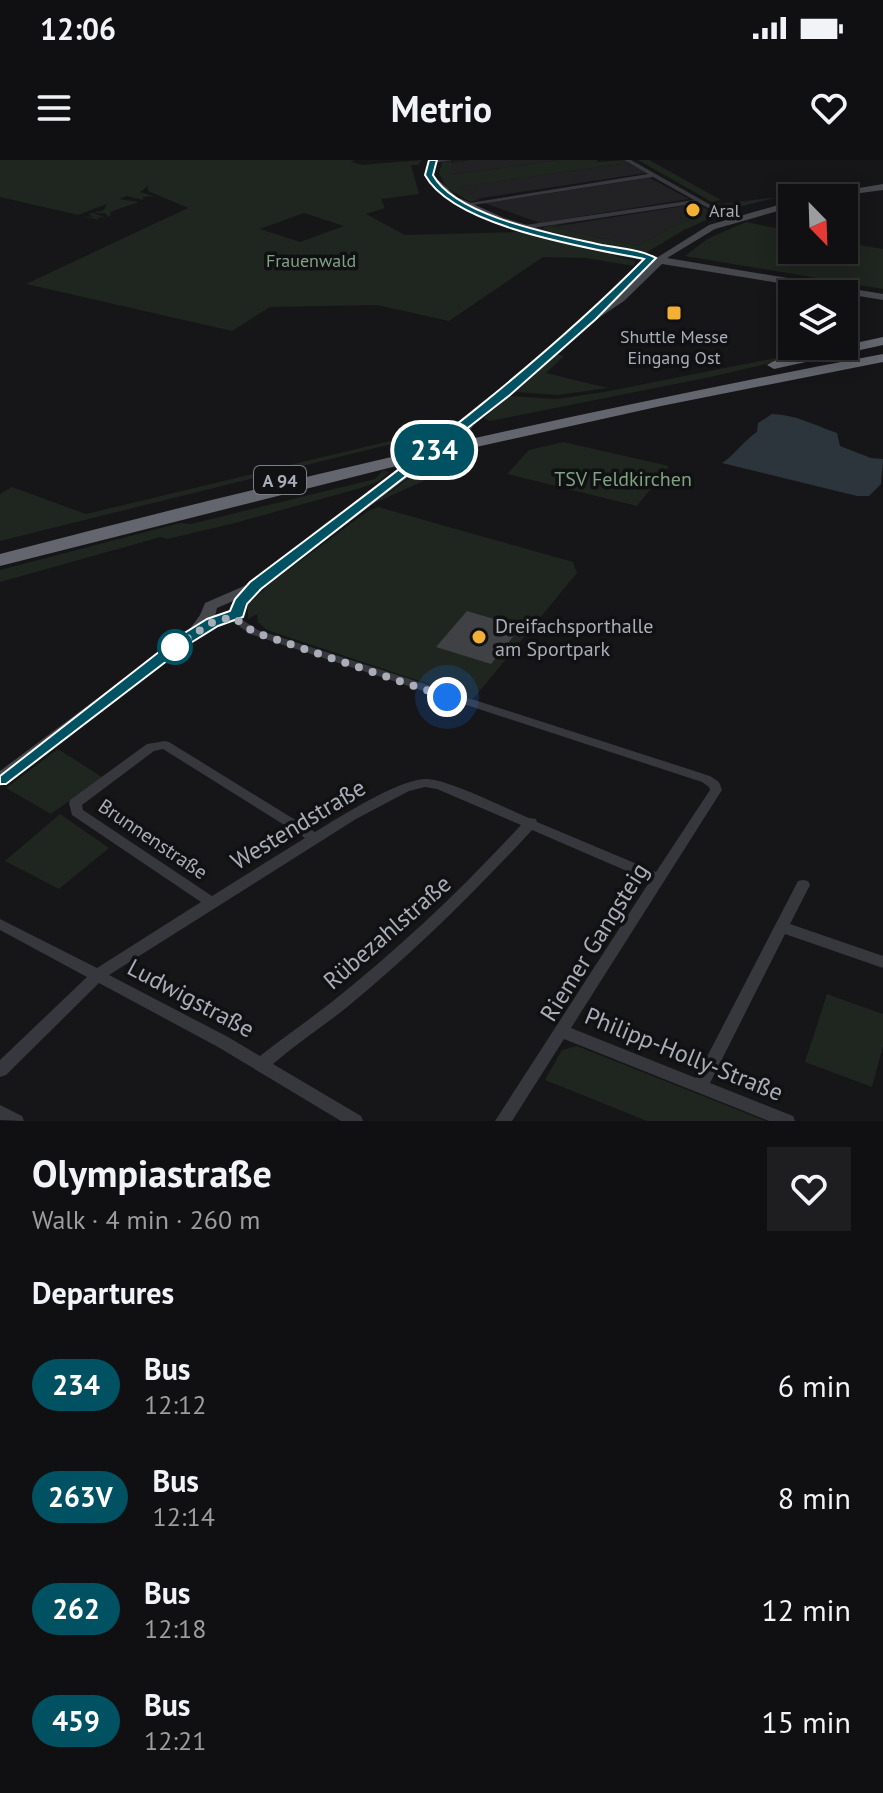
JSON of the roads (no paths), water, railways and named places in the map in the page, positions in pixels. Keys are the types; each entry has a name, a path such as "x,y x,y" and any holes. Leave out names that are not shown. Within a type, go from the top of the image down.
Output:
{"highway":[{"path":"666,393 684,386 883,341"},
{"name":"A 94","path":"0,551 353,462 666,393 882,357"},
{"name":"A 94","path":"0,560 227,500 472,442 882,357"}],"main road":[{"path":"432,160 429,175 433,184 460,205 518,228 538,229 655,259 883,297"},
{"path":"858,191 883,188"},
{"path":"858,192 883,188"},
{"path":"0,780 183,640 225,612 467,424 593,317 620,299 655,259 687,234 727,216 778,205"},
{"path":"655,259 694,236 736,218 778,206"},
{"path":"672,250 687,264"}],"street":[{"path":"432,160 450,160"},
{"path":"627,160 727,216"},
{"path":"460,205 653,175"},
{"path":"538,229 698,201"},
{"name":"Riemer Gangsteig","path":"225,612 246,628 267,636 715,785 716,790 503,1121"},
{"name":"Brunnenstraße","path":"211,902 77,812 75,803 151,747 165,745 314,838"},
{"name":"Westendstraße","path":"0,1070 98,975 314,838 405,788 425,783 439,785 659,879"},
{"name":"Rübezahlstraße","path":"262,1063 347,999 414,940 479,880 531,822"},
{"path":"700,1086 803,885"},
{"name":"Ludwigstraße","path":"0,924 262,1063 355,1121"},
{"path":"781,927 883,962"},
{"name":"Philipp-Holly-Straße","path":"563,1032 787,1121"},
{"path":"0,1112 16,1121"}],"place":[{"name":"Aral","path":"693,210"},
{"name":"Shuttle Messe Eingang Ost","path":"674,313"},
{"name":"Dreifachsporthalle am Sportpark","path":"479,637"}],"park label":[{"name":"Frauenwald","path":"311,260"},
{"name":"TSV Feldkirchen","path":"623,479"}]}
